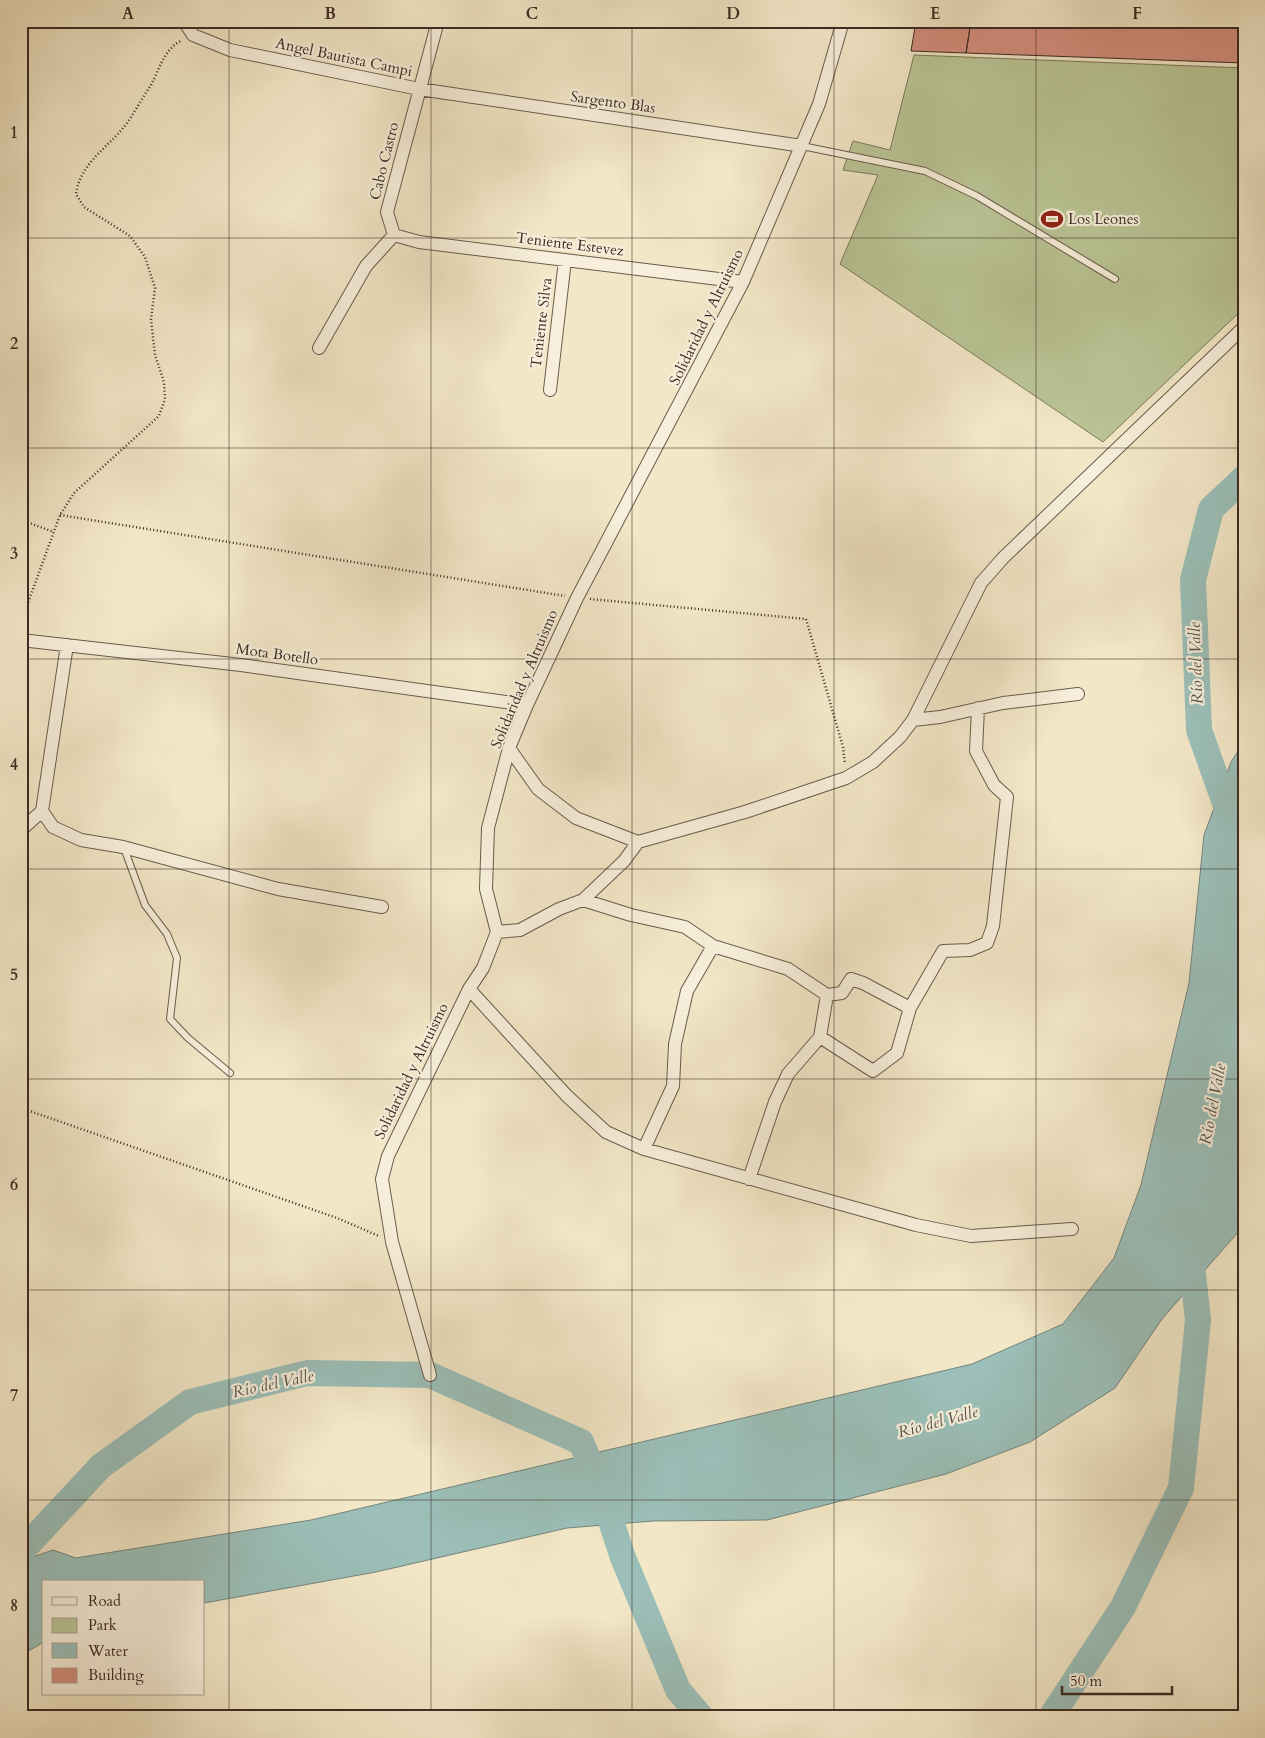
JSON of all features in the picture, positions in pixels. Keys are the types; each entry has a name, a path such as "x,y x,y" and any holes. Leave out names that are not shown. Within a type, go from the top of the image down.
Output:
{"street":[{"path":"184,21 193,35"},
{"name":"Cabo Castro","path":"394,235 388,212 438,21"},
{"name":"Solidaridad y Altruismo","path":"430,1375 392,1242 382,1180 388,1156 469,989 483,968 497,932 486,889 488,828 509,748 577,598 743,282 819,104 843,21"},
{"name":"Angel Bautista Campi","path":"193,35 230,50 419,90"},
{"name":"Sargento Blas","path":"419,90 802,146"},
{"path":"319,348 366,266 394,235"},
{"name":"Teniente Estevez","path":"394,235 419,242 743,282"},
{"name":"Teniente Silva","path":"550,390 565,260"},
{"path":"509,748 538,789 576,818 638,842 745,812 846,778 873,762 900,737 913,720 981,583 1003,558 1244,327"},
{"name":"Mota Botello","path":"21,640 241,665 527,705"},
{"path":"21,830 42,810 67,645"},
{"path":"913,720 1044,697 1078,694"},
{"path":"820,1037 873,1071 897,1053 910,1008 943,951 970,950 987,943 994,926 1008,797 994,785 976,751 978,708"},
{"path":"42,810 52,827 81,840 123,847 278,889 382,907"},
{"path":"497,932 520,930 559,909 583,900 624,861 638,842"},
{"path":"583,900 631,915 685,927 713,946 788,969 828,995 842,993 852,979 910,1008"},
{"path":"644,1148 673,1086 675,1044 687,991 713,946"},
{"path":"469,989 566,1096 599,1126 606,1132 644,1148 916,1225 971,1236 1072,1229"},
{"path":"749,1179 775,1102 788,1074 820,1037 828,995"}],"lane":[{"path":"802,146 925,171 977,196 1115,279"},
{"path":"123,847 145,904 166,934 177,958 170,1019 188,1038 230,1073"}],"path":[{"path":"21,622 60,515 74,493 159,416 165,399 164,382 154,355 151,319 155,288 145,256 130,236 84,207 76,194 78,182 88,164 124,127 152,83 162,61 176,43 193,35"},
{"path":"60,515 577,598 806,620 843,747 846,778"},
{"path":"21,520 54,532"},
{"path":"21,1108 337,1218 392,1242"}],"green space":[{"name":"Los Leones","path":"914,55 1244,68 1244,308 1103,442 840,264 878,175 843,170 853,141 890,150"}],"water":[{"path":"1244,742 1244,1207 1240,1230 1162,1319 1115,1388 1030,1442 946,1474 767,1520 653,1521 567,1528 376,1572 205,1603 205,1580 42,1580 42,1643 21,1655 21,1561 53,1550 76,1558 311,1520 972,1364 1063,1324 1114,1258 1141,1185 1189,983 1204,835 1231,762"}],"building":[{"path":"916,21 971,21 966,53 911,51"},
{"path":"971,21 1244,21 1244,63 966,53"}],"waterway":[{"name":"Río del Valle","path":"1244,478 1211,509 1193,580 1199,730 1244,857"},
{"name":"Río del Valle","path":"1051,1717 1123,1607 1181,1488 1198,1320 1190,1247"},
{"name":"Río del Valle","path":"21,1552 101,1466 190,1402 307,1373 430,1375 581,1442 600,1487 622,1555 678,1690 701,1717"}],"place":[{"name":"Los Leones","path":"1052,219"}]}
